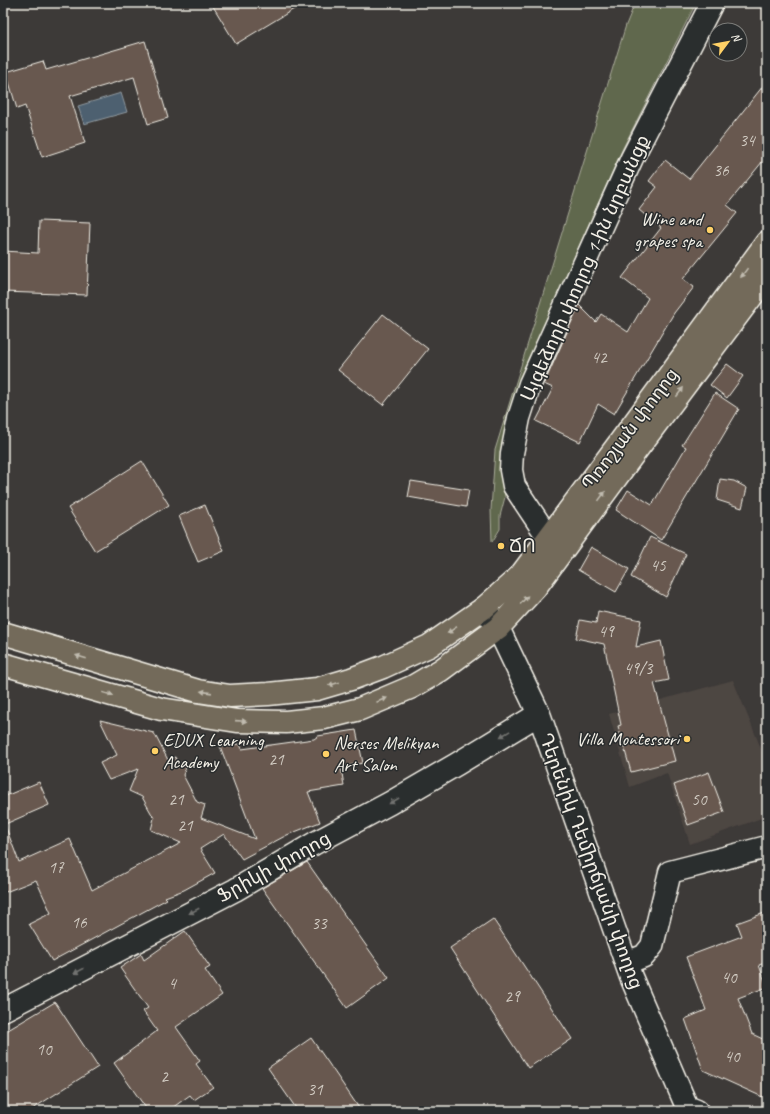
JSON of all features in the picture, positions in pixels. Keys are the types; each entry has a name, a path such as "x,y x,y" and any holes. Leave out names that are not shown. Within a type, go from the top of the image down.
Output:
{"main road":[{"name":"Պռոշյան փողոց","path":"3,633 198,691 230,696 317,689 352,679 429,646 484,608 520,576 767,242"},
{"name":"Պռոշյան փողոց","path":"3,664 161,709 237,721 286,722 324,718 360,709 412,687 441,670 498,628 535,588 767,276"}],"street":[{"name":"Այգեձորի փողոց 1-ին նրբանցք","path":"548,537 514,486 511,470 512,453 519,418 530,384 632,158 712,3"},
{"name":"Դերենիկ Դեմիրճյանի փողոց","path":"484,608 498,628 539,714 626,963 642,1004 687,1107 697,1111"},
{"name":"Ֆրիկի փողոց","path":"3,1010 235,890 315,843 390,803 539,714"},
{"path":"626,963 644,956 652,946 670,872 767,847"}],"shaded area":[{"name":"Villa Montessori","path":"733,680 767,763 767,816 690,844 667,773 630,787 609,714"}],"green space":[{"path":"635,3 696,3 623,148 568,271 523,381 501,474 505,497 500,516 500,529 492,542 491,510 495,450 626,25"}],"water":[{"path":"121,93 127,112 84,124 78,106"}],"building":[{"path":"211,3 304,3 236,44"},
{"path":"145,41 168,118 148,124 134,77 70,96 85,143 42,157 25,106 17,109 6,72 43,61 46,70"},
{"path":"767,81 767,156 727,205 737,213 683,279 694,287 674,313 614,414 598,404 580,442 536,421 553,388 544,384 579,305 596,322 601,314 628,332 648,298 622,278 661,228 639,210 657,187 649,181 665,160 689,179"},
{"path":"39,221 90,223 87,295 3,292 3,251 38,253"},
{"path":"383,314 428,349 383,405 338,370"},
{"path":"727,364 743,376 727,398 710,385"},
{"path":"715,393 739,409 661,540 616,510 628,490 652,505 686,447 682,445"},
{"path":"142,461 169,505 95,551 68,508"},
{"path":"720,479 734,481 747,488 742,508 717,500"},
{"path":"411,481 469,490 466,507 408,497"},
{"path":"205,505 224,551 198,562 179,516"},
{"path":"650,537 686,554 666,597 631,577"},
{"path":"591,547 629,569 616,592 578,570"},
{"path":"598,611 641,620 636,647 661,641 669,680 654,683 675,761 631,772 618,726 621,725 604,644 576,638 580,620 596,623"},
{"path":"100,720 154,733 168,760 175,757 177,762 187,765 183,775 197,802 205,805 201,818 255,839 220,746 240,744 242,749 314,739 318,736 356,730 363,763 341,767 344,786 308,792 320,822 287,835 242,859 224,834 200,849 215,873 184,890 165,897 167,899 52,961 29,924 51,913 36,880 3,893 3,826 5,825 19,862 70,839 92,890 181,843 151,830 154,818 142,797 129,791 138,769 109,780 100,763 117,755"},
{"path":"709,772 724,812 688,825 674,785"},
{"path":"39,782 49,805 3,825 3,797"},
{"path":"307,862 389,978 347,1008 262,888"},
{"path":"767,912 767,962 759,965 767,987 738,998 752,1034 767,1041 767,1099 703,1070 685,1019 706,1010 686,957 742,936 737,923"},
{"path":"493,919 572,1039 528,1068 450,948"},
{"path":"185,931 210,967 205,970 222,995 176,1027 200,1061 196,1064 213,1087 194,1100 190,1095 168,1111 148,1111 114,1063 157,1031 143,1011 148,1008 120,968 141,954 144,960"},
{"path":"55,1002 98,1067 29,1111 3,1111 3,1033"},
{"path":"311,1038 361,1111 298,1111 268,1068"}],"place":[{"name":"Wine and grapes spa","path":"710,230"},
{"name":"ՃՈ","path":"501,546"},
{"name":"Villa Montessori","path":"687,739"},
{"name":"EDUX Learning Academy","path":"155,751"},
{"name":"Nerses Melikyan Art Salon","path":"326,754"}]}
